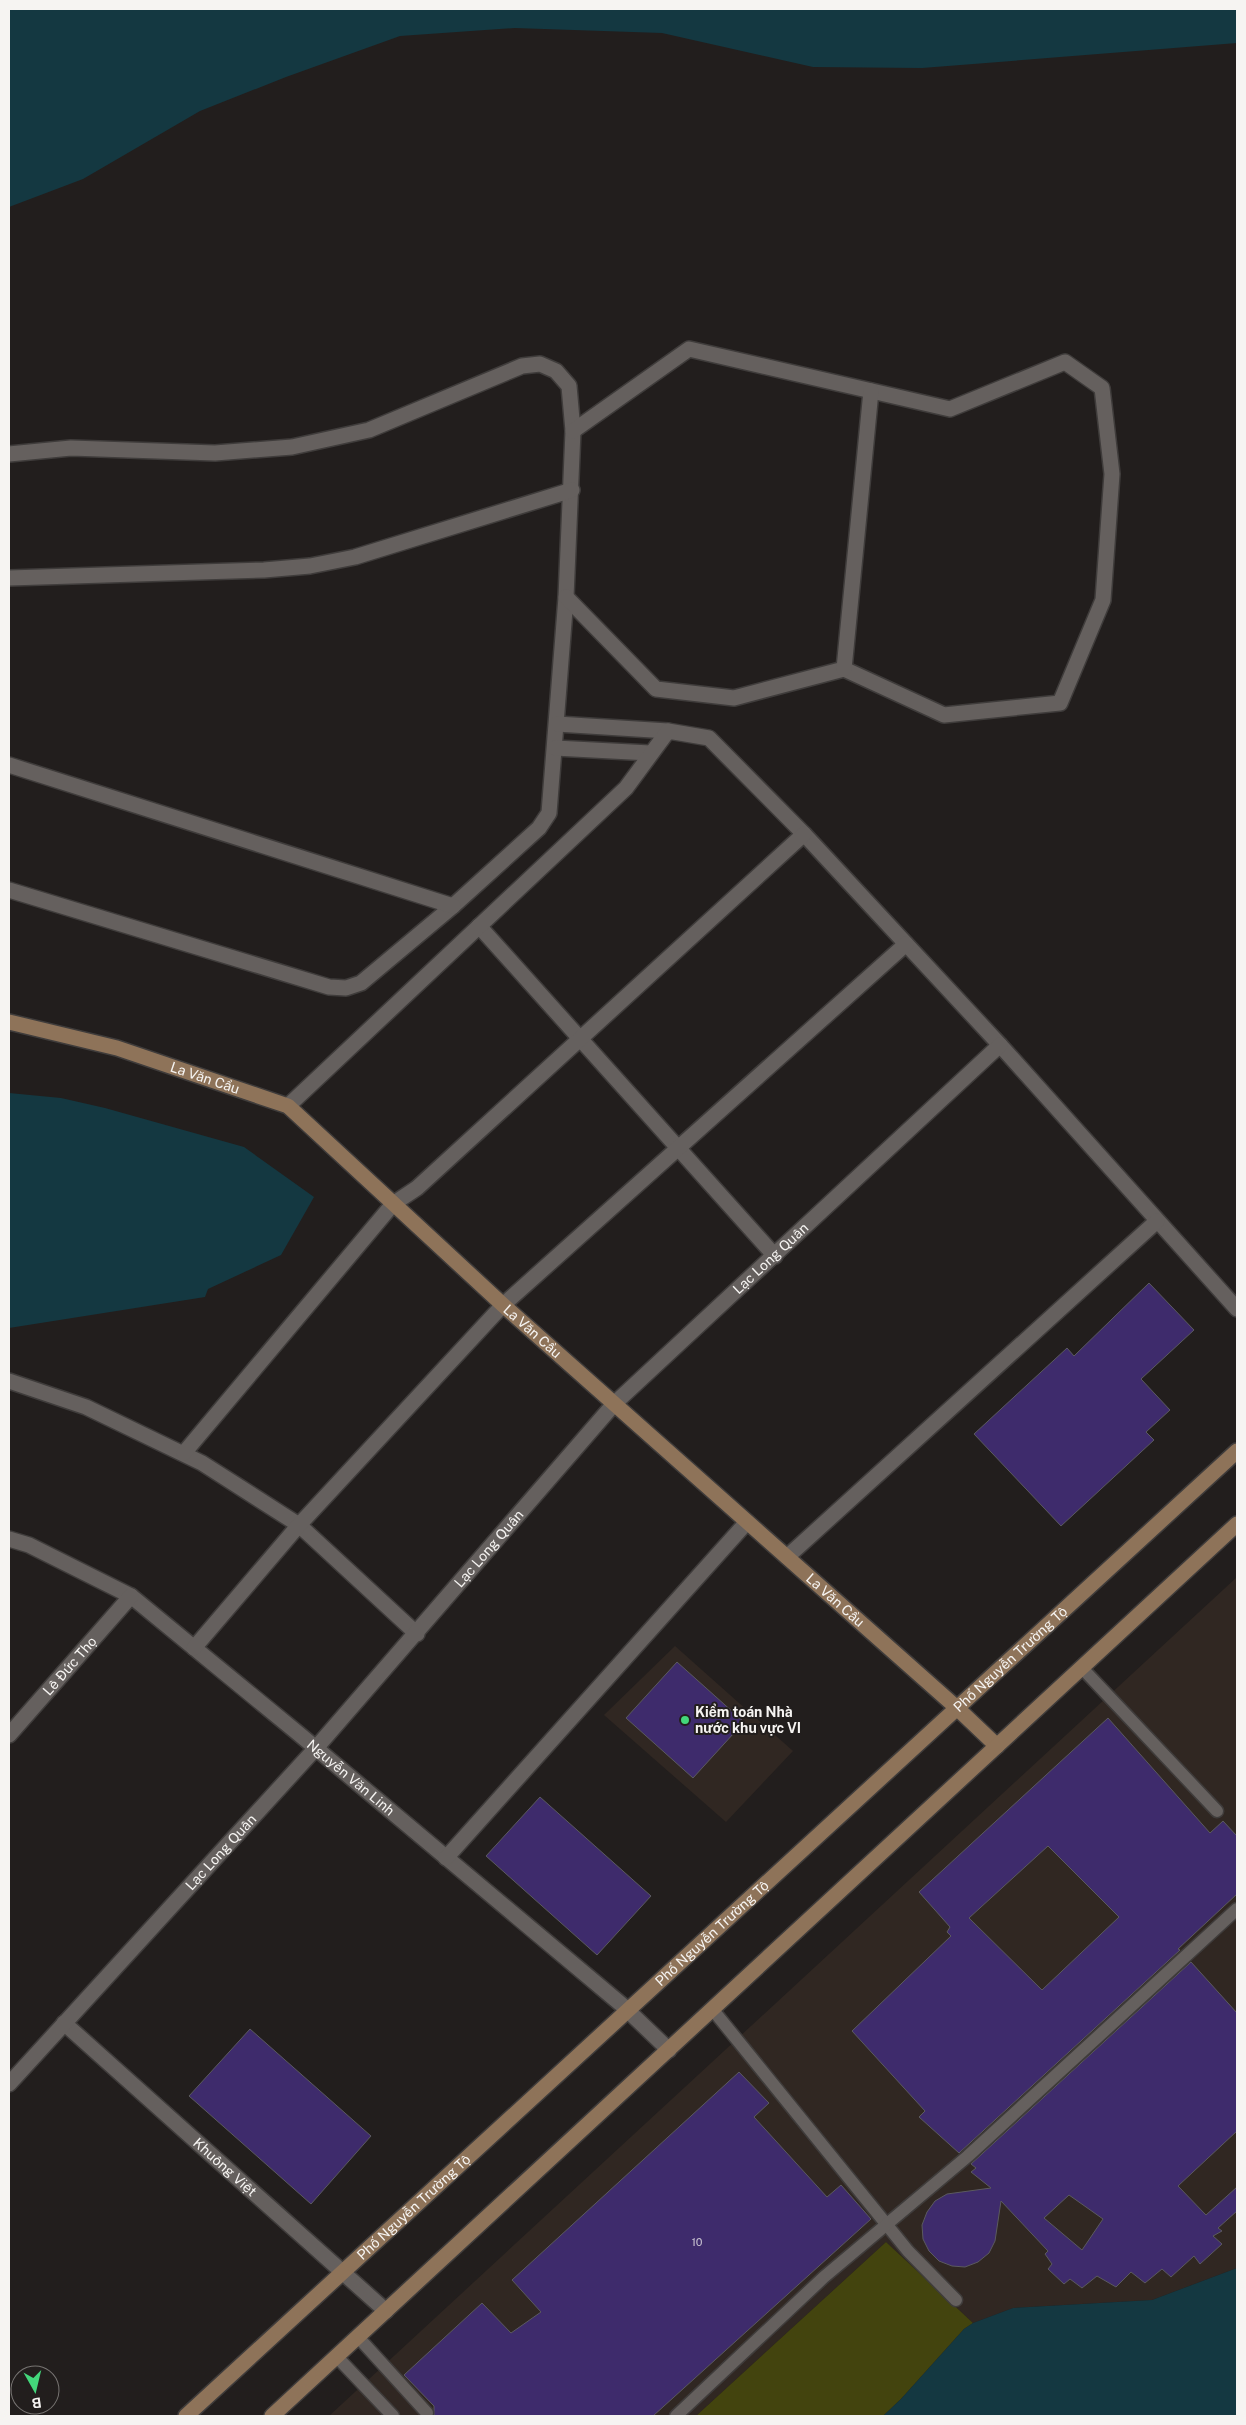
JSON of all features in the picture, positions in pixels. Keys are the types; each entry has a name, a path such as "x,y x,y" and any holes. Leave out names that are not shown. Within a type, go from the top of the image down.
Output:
{"street":[{"path":"566,597 656,689 734,698 844,669 944,715 1060,703 1104,600 1112,474 1102,388 1065,362 950,409 689,349 573,431"},
{"path":"9,454 71,448 215,453 292,447 369,430 522,366 540,364 556,371 569,386 573,431 566,597 556,748 549,813 539,828 452,906 361,983 346,988 329,987 9,890"},
{"path":"844,669 871,391"},
{"path":"9,578 255,570 310,566 355,557 572,490"},
{"path":"557,724 668,731 709,738 804,834 1000,1045 1237,1309"},
{"path":"288,1106 626,788 668,731"},
{"path":"556,748 650,753"},
{"path":"9,765 452,906"},
{"path":"184,1453 393,1204 417,1188 804,834"},
{"path":"479,926 775,1256"},
{"path":"194,1648 300,1525 503,1305 906,944"},
{"name":"La Văn Cầu","path":"9,1022 117,1048 288,1106 503,1305 957,1708 997,1746"},
{"name":"Lạc Long Quân","path":"9,2084 316,1748 417,1634 614,1404 1000,1045"},
{"path":"787,1557 1157,1221"},
{"path":"9,1381 86,1407 184,1453 300,1525 417,1634"},
{"name":"Phố Nguyễn Trường Tộ","path":"186,2416 1237,1451"},
{"path":"446,1858 747,1522"},
{"path":"272,2416 1237,1524"},
{"name":"Nguyễn Văn Linh","path":"9,1539 30,1546 131,1596 316,1748 628,2011 669,2050"},
{"name":"Lê Đức Thọ","path":"9,1735 131,1596"},
{"name":"Khuông Việt","path":"64,2022 386,2311"}],"lane":[{"path":"1082,1668 1217,1810"},
{"path":"676,2416 824,2277 968,2156 1237,1909"},
{"path":"712,2010 908,2251 956,2300"},
{"path":"358,2337 427,2413"},
{"path":"337,2357 393,2416"}],"shaded area":[{"path":"1237,1577 1237,2268 1152,2300 1013,2308 973,2323 886,2242 696,2416 329,2416"},
{"path":"675,1646 793,1751 726,1822 604,1715"},
{"path":"886,2242 973,2323 964,2329 901,2399 883,2416 696,2416"}],"water":[{"path":"9,9 1237,9 1237,43 922,68 813,67 662,33 515,28 400,36 286,77 200,111 83,179 9,207"},
{"path":"9,1093 61,1098 105,1108 244,1147 314,1197 281,1255 208,1289 205,1297 9,1328"},
{"path":"1237,2268 1237,2416 883,2416 901,2399 964,2329 973,2323 1013,2308 1152,2300"}],"building":[{"path":"1149,1283 1194,1330 1141,1379 1170,1410 1146,1432 1154,1440 1061,1526 974,1434 1067,1348 1074,1356"},
{"name":"Kiểm toán Nhà nước khu vực VI","path":"677,1662 744,1722 693,1778 626,1718"},
{"path":"1108,1718 1210,1833 1223,1821 1237,1836 1237,1894 1178,1949 1180,1950 959,2153 919,2117 925,2111 852,2031 951,1936 947,1932 950,1927 919,1892","holes":["1048,1846 1119,1917 1042,1990 969,1918"]},
{"path":"540,1797 651,1896 597,1955 486,1856"},
{"path":"1191,1962 1237,2013 1237,2131 1178,2186 1206,2215 1237,2187 1237,2211 1218,2228 1222,2231 1213,2236 1222,2244 1200,2264 1194,2256 1171,2277 1162,2269 1145,2283 1131,2272 1116,2287 1097,2276 1082,2288 1070,2279 1064,2284 1048,2269 1052,2264 1045,2254 1048,2251 1001,2201 995,2241 989,2253 978,2262 965,2267 952,2266 939,2261 929,2251 923,2239 922,2225 927,2212 935,2201 947,2194 991,2188 971,2172 976,2168 971,2164","holes":["1069,2195 1103,2219 1082,2250 1044,2218"]},
{"path":"250,2029 371,2136 311,2204 189,2096"},
{"path":"739,2072 769,2103 754,2117 827,2197 841,2185 871,2219 653,2416 434,2416 434,2406 404,2375 482,2303 511,2333 541,2312 512,2280"}],"place":[{"name":"Kiểm toán Nhà nước khu vực VI","path":"685,1720"}]}
